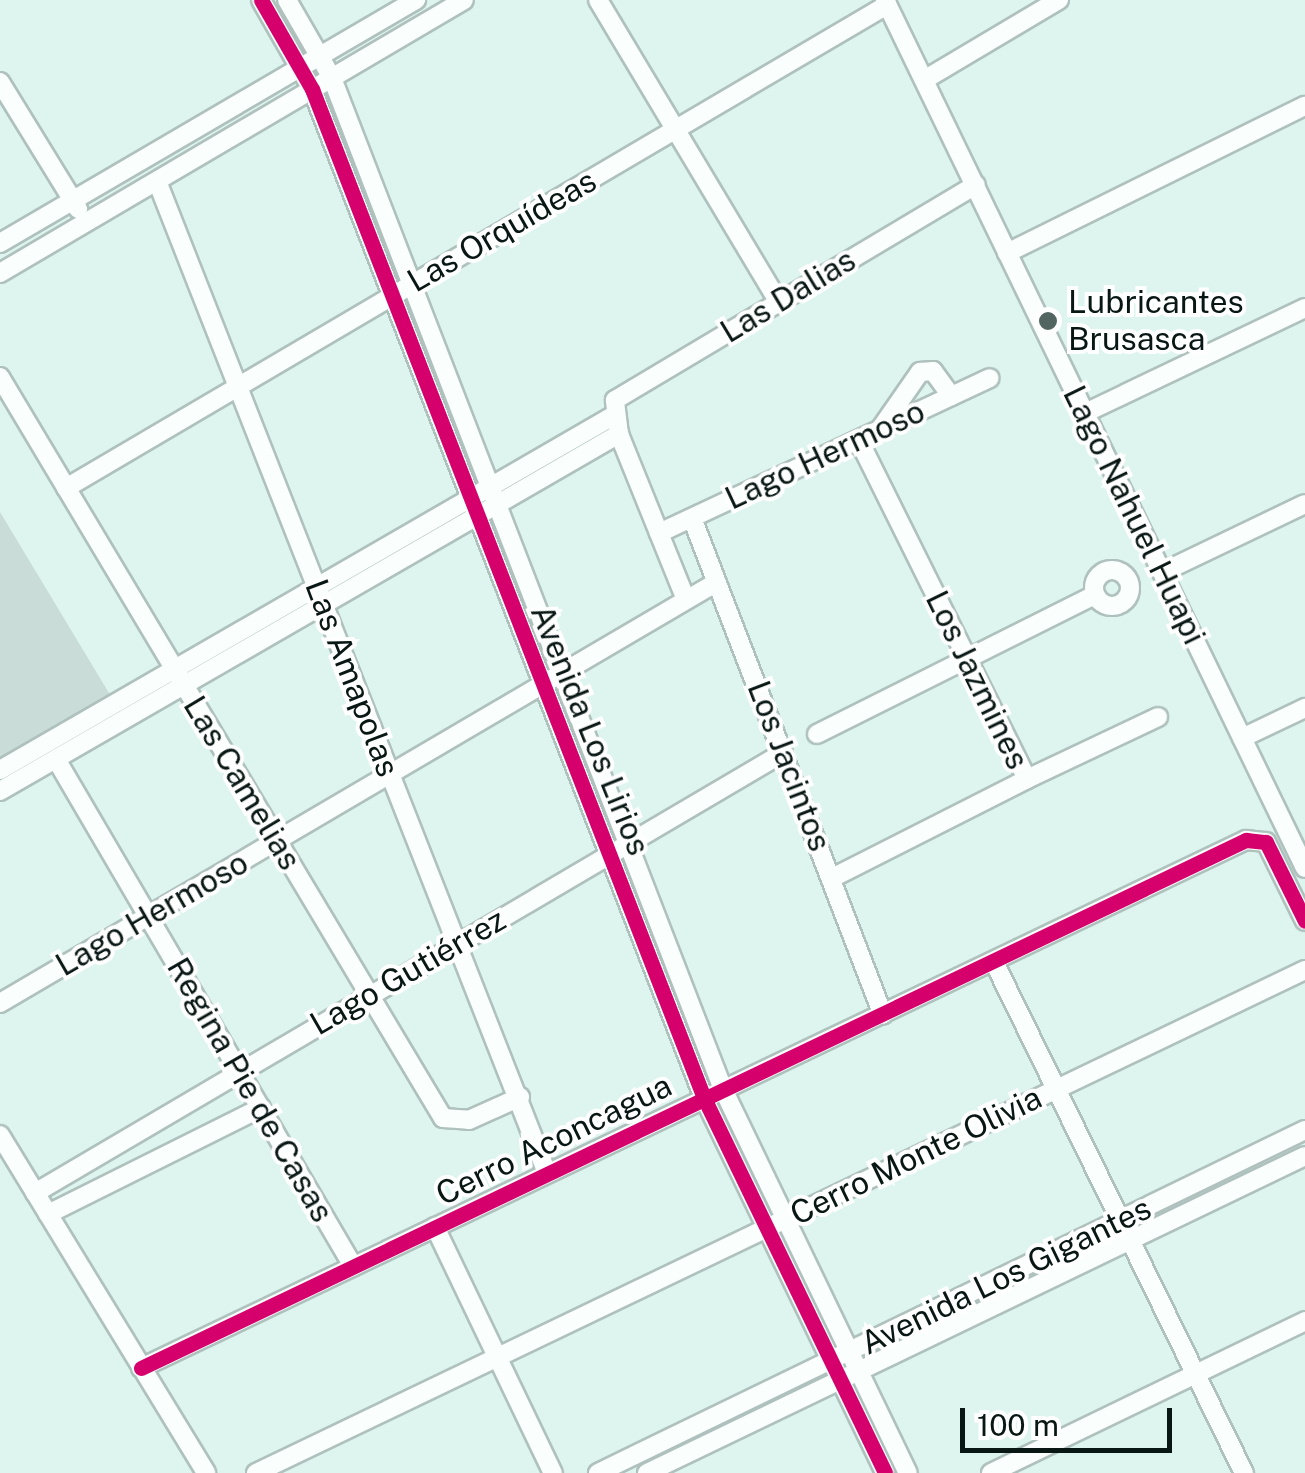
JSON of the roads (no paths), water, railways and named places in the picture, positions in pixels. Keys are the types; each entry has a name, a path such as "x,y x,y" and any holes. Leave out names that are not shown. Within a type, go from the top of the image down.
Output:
{"street":[{"name":"Avenida Los Lirios","path":"260,0 312,90 389,298 704,1098 885,1473"},
{"name":"Avenida Los Lirios","path":"287,0 332,78 724,1089 908,1473"},
{"path":"0,243 416,0"},
{"path":"0,273 464,0"},
{"path":"598,0 779,302"},
{"path":"924,80 1035,6 1059,0"},
{"name":"Las Orquídeas","path":"66,488 239,391 411,284 886,2"},
{"name":"Lago Nahuel Huapi","path":"886,2 1305,868"},
{"path":"0,82 5,103 85,222"},
{"path":"1007,253 1305,106"},
{"name":"Las Amapolas","path":"157,182 548,1174"},
{"name":"Las Dalias","path":"0,770 179,678 616,425 615,400 976,185"},
{"path":"1085,413 1305,308"},
{"path":"879,430 920,372 933,371 951,396"},
{"name":"Las Camelias","path":"0,377 443,1118 468,1120 520,1097"},
{"name":"Lago Hermoso","path":"660,532 990,378"},
{"path":"616,425 685,597"},
{"name":"Los Jazmines","path":"832,878 1028,779 859,440"},
{"path":"1163,572 1305,504"},
{"name":"Los Jacintos","path":"692,518 883,1015"},
{"name":"Lago Hermoso","path":"0,1003 562,668 717,582"},
{"path":"816,734 1096,595"},
{"name":"Las Dalias","path":"0,791 179,678"},
{"path":"1242,738 1305,708"},
{"path":"1028,779 1158,717"},
{"name":"Lago Gutiérrez","path":"35,1193 784,752"},
{"name":"Regina Pie de Casas","path":"56,759 353,1266"},
{"name":"Cerro Aconcagua","path":"141,1368 704,1098 1262,839 1305,921"},
{"path":"994,962 1244,1473"},
{"name":"Cerro Monte Olivia","path":"256,1473 1305,970"},
{"path":"48,1214 260,1108"},
{"name":"Avenida Los Gigantes","path":"598,1473 1305,1130"},
{"path":"0,1135 206,1473"},
{"name":"Avenida Los Gigantes","path":"646,1473 1305,1156"},
{"path":"435,1228 554,1473"},
{"path":"992,1473 1305,1321"}],"place":[{"name":"Lubricantes Brusasca","path":"1048,321"}]}
